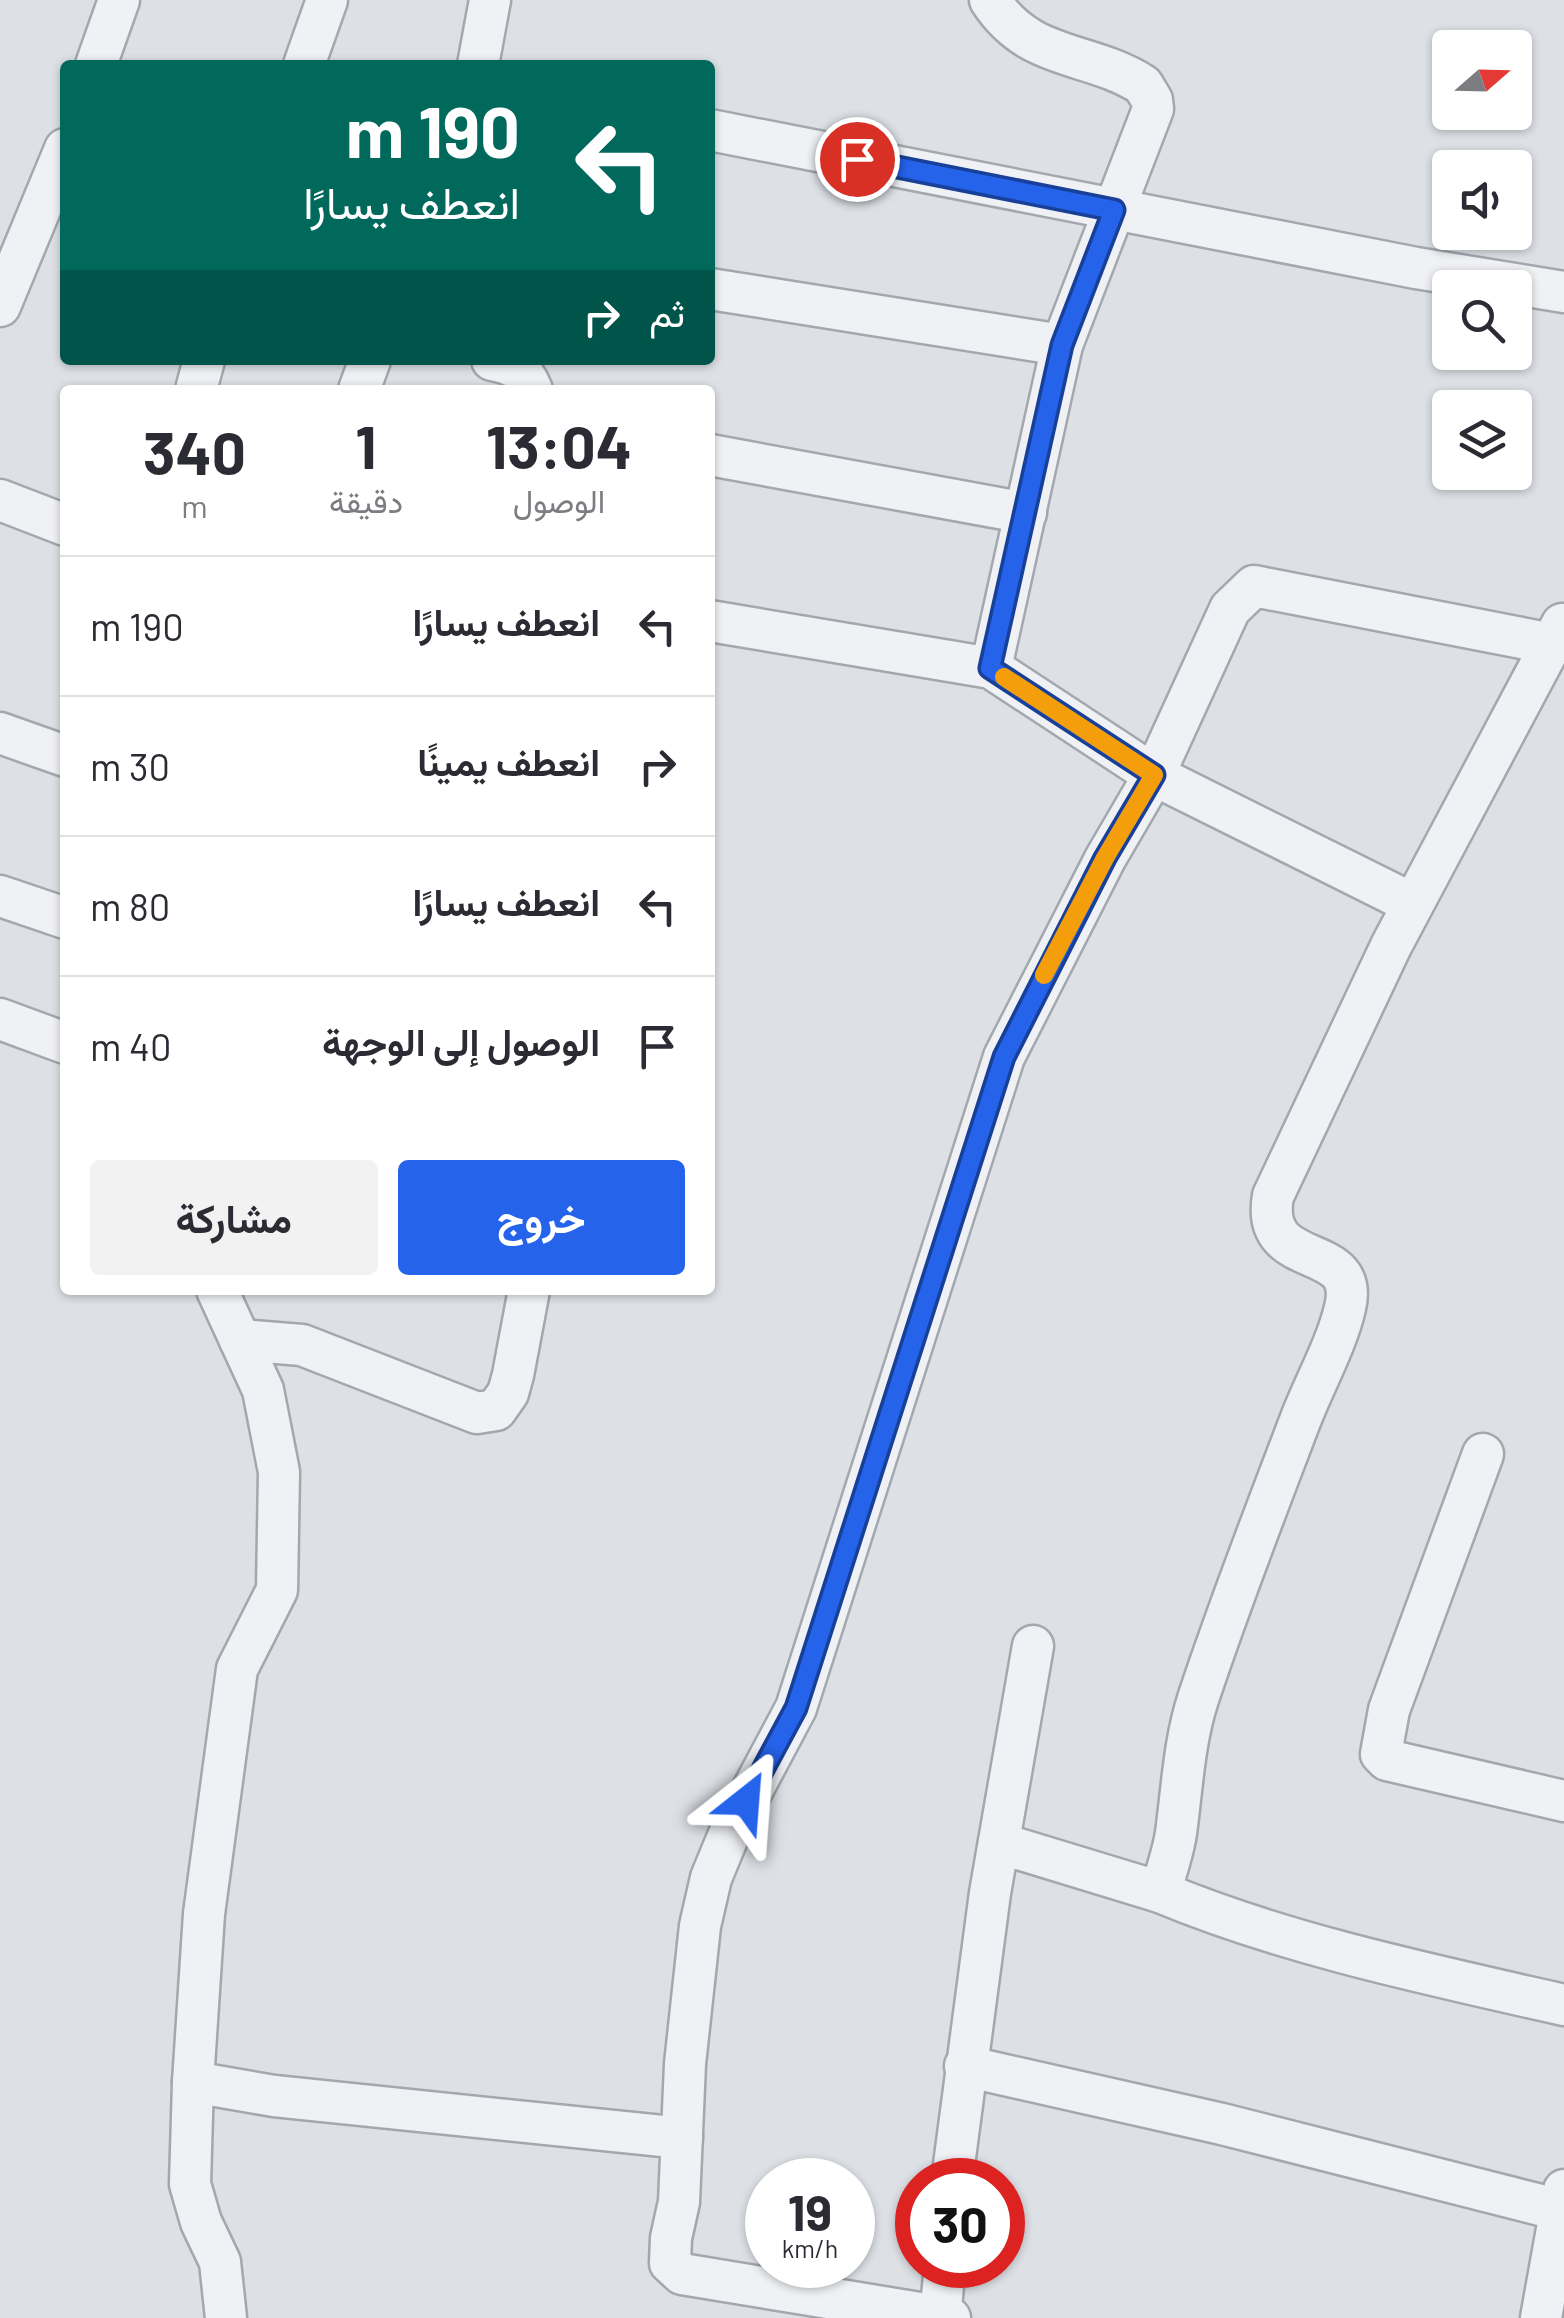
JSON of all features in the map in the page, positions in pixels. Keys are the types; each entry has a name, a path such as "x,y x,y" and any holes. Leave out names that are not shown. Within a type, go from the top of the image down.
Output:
{"street":[{"path":"98,60 119,0"},
{"path":"306,60 327,0"},
{"path":"479,60 490,0"},
{"path":"990,0 1009,27 1043,46 1134,79 1148,92 1152,109 1062,345 990,668"},
{"path":"715,131 1416,268 1564,292"},
{"path":"0,306 60,161"},
{"path":"715,290 1062,345"},
{"path":"515,365 530,385"},
{"path":"715,456 1026,512"},
{"path":"0,500 60,523"},
{"path":"945,2288 944,2317 692,2276 674,2269 669,2252 679,2202 686,2064 700,1926 711,1878 730,1832 796,1708 1004,1057 1105,858 1154,775 1230,609 1254,586 1558,632 1413,904 1272,1196 1272,1230 1284,1241 1332,1265 1346,1283 1346,1306 1301,1417 1197,1703 1182,1778 1176,1838 1160,1892"},
{"path":"715,622 990,668 1154,775 1413,904"},
{"path":"0,734 60,754"},
{"path":"0,896 60,916"},
{"path":"0,1019 60,1041"},
{"path":"219,1295 263,1390 279,1472 277,1590 237,1669 204,1914 193,2082 190,2184 201,2222 220,2262 226,2318"},
{"path":"240,1340 302,1345 477,1413 496,1410 508,1393 528,1295"},
{"path":"1483,1454 1389,1710 1381,1754 1387,1760 1564,1801"},
{"path":"955,2158 999,1842 1033,1646"},
{"path":"999,1842 1338,1950 1564,2005"},
{"path":"965,2066 1562,2204 1541,2318"},
{"path":"193,2082 293,2098 682,2138"}],"slow traffic":[{"path":"1004,677 1154,775 1044,975"}],"route":[{"path":"746,1801 796,1708 1004,1057 1105,858 1154,775 990,668 1062,345 1114,210 857,159"}]}
